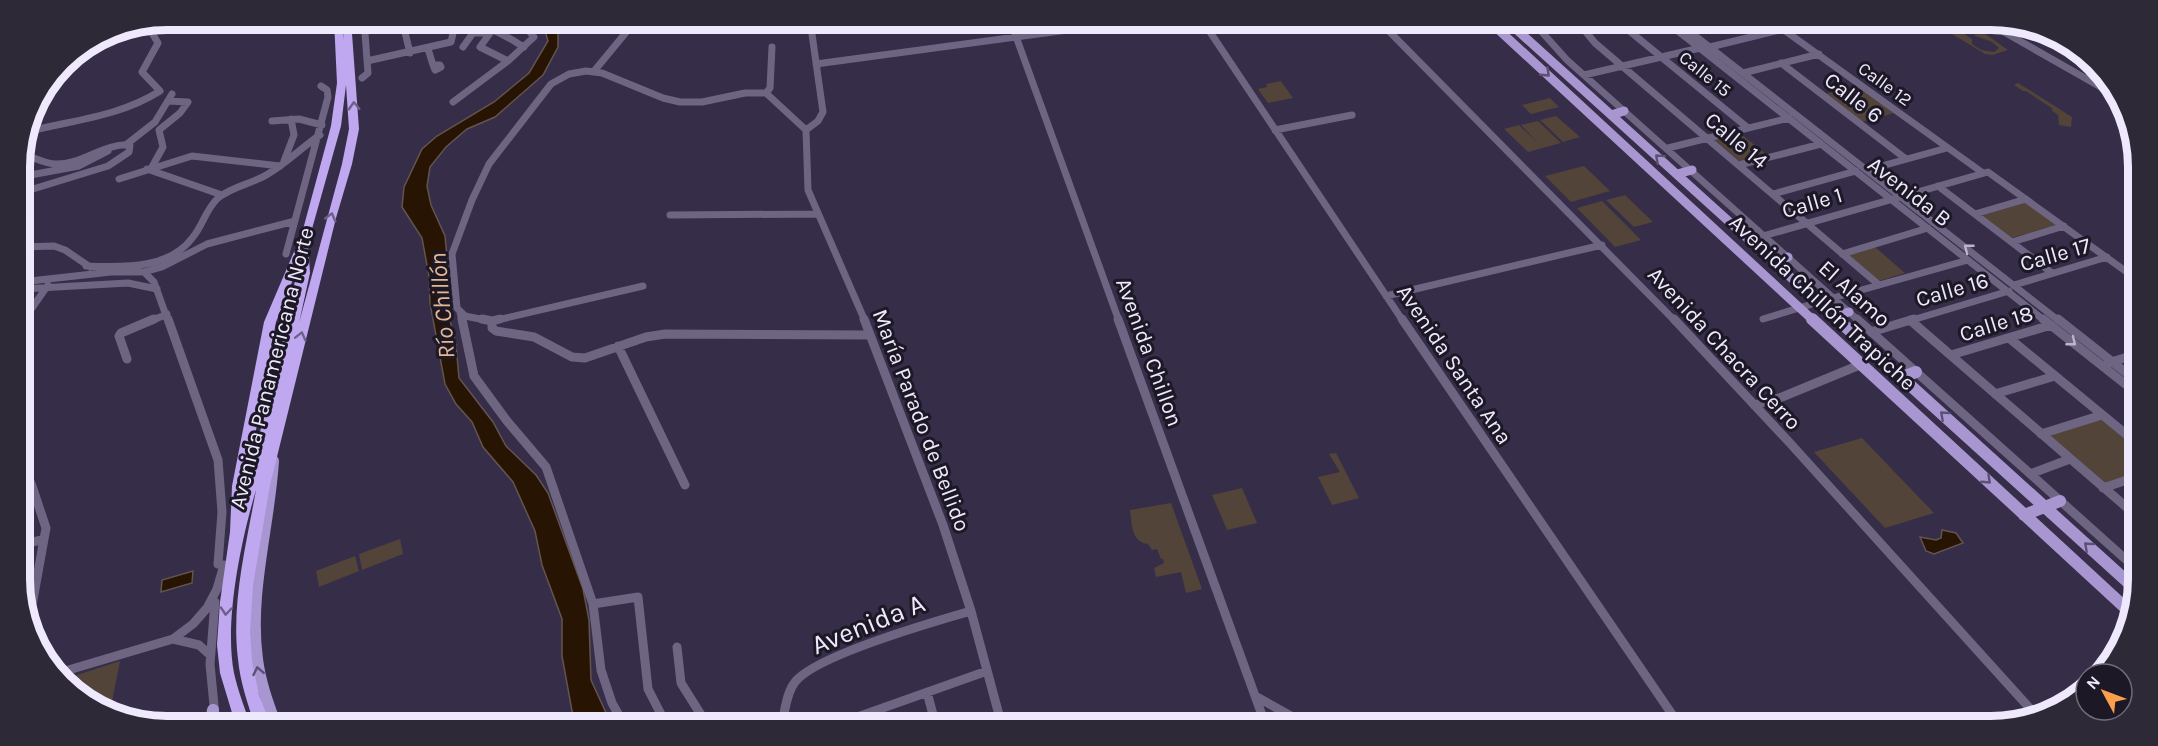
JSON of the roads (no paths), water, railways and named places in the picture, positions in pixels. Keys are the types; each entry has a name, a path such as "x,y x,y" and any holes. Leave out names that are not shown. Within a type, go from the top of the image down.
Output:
{"highway":[{"name":"Avenida Panamericana Norte","path":"239,716 227,673 224,645 244,449 270,322 304,241 336,126 342,84 339,30"},
{"name":"Avenida Panamericana Norte","path":"260,716 247,676 243,632 246,585 263,485 331,218 347,164 354,129 348,30"},
{"name":"Avenida Panamericana Norte","path":"237,535 276,397 304,273 304,241"},
{"path":"224,566 237,535"},
{"path":"235,707 236,716"}],"main road":[{"name":"Avenida Chillón Trapiche","path":"1499,30 2125,607"},
{"name":"Avenida Chillón Trapiche","path":"1518,30 2045,507 2128,579"},
{"path":"1521,50 1536,47"},
{"path":"1611,115 1624,111"},
{"path":"1618,140 1635,136"},
{"path":"1677,174 1692,170"},
{"path":"1679,196 1696,191"},
{"path":"1719,232 1736,228"},
{"path":"1774,262 1788,257"},
{"path":"1835,316 1849,312"},
{"path":"1902,377 1916,372"},
{"path":"273,446 272,493 258,574 254,638 259,675 273,716"},
{"path":"2024,515 2060,501"},
{"path":"212,716 213,710"}],"street":[{"path":"362,78 368,73 365,30"},
{"path":"404,30 410,53"},
{"path":"368,61 451,42 454,30"},
{"path":"453,102 508,61 534,37 528,30"},
{"path":"595,70 627,30"},
{"path":"619,716 612,704 601,670 593,604 546,467 507,421 474,376 454,289 452,255 489,164 551,84 565,76 595,70 679,102 716,101 741,93 766,93 806,130 818,121 823,112 811,30"},
{"name":"Avenida Chillon","path":"1014,30 1262,716"},
{"path":"816,64 1064,30"},
{"name":"Avenida Santa Ana","path":"1209,30 1386,296 1673,716"},
{"name":"Avenida Chacra Cerro","path":"1388,30 1602,245 1754,405 2031,710"},
{"name":"El Alamo","path":"1540,30 1584,75 2128,561"},
{"name":"Calle 14","path":"1585,30 1595,43 1879,285"},
{"name":"Calle 15","path":"1628,30 1748,128"},
{"name":"Avenida B","path":"1677,30 1968,260 2012,288 2051,325 2128,386"},
{"name":"Avenida B","path":"1688,30 1901,196 2012,288 2128,374"},
{"path":"1710,47 1780,30"},
{"name":"Calle 12","path":"1785,30 1947,148 2026,199 2128,273"},
{"path":"36,130 118,110 144,102 160,92 142,72 158,43 151,31"},
{"path":"463,47 473,33 491,31 524,46"},
{"path":"491,31 480,47 508,61"},
{"path":"2004,32 2008,31"},
{"path":"2004,32 2102,87"},
{"path":"766,93 770,88 772,47"},
{"path":"1584,75 1700,48"},
{"path":"428,49 434,65"},
{"path":"1743,72 1818,54"},
{"name":"Calle 6","path":"1781,63 1906,159"},
{"path":"286,254 312,156 320,135 328,97 327,90 321,86"},
{"path":"30,156 50,165 60,164 127,144 155,122 172,94"},
{"path":"149,168 163,147 159,130 180,113 188,102 168,101"},
{"path":"1275,130 1352,115"},
{"path":"1668,148 1789,118"},
{"path":"282,164 294,138 295,128 291,119"},
{"path":"272,121 309,120 322,125"},
{"name":"María Parado de Bellido","path":"806,130 808,190 870,335 943,525 971,611 999,716"},
{"path":"86,266 128,265 166,258 183,249 193,239 206,212 222,195 266,176 320,135"},
{"path":"30,190 108,166 129,152 130,145 127,144"},
{"path":"1739,165 1821,144"},
{"path":"30,177 74,168 93,161 113,147"},
{"path":"1867,170 1947,148"},
{"path":"1837,156 1847,154"},
{"path":"119,179 192,156 282,164"},
{"path":"149,168 222,195"},
{"path":"1773,194 1856,171"},
{"name":"Calle 1","path":"1749,240 1986,172"},
{"path":"1938,186 2052,273"},
{"path":"1975,214 2026,199"},
{"path":"670,215 818,214"},
{"path":"30,287 111,272 144,272 162,267 207,243 295,221"},
{"path":"2012,242 2064,226"},
{"path":"1842,254 1928,228"},
{"path":"30,245 51,245 64,250 86,266 111,272"},
{"path":"1386,296 1602,245"},
{"name":"Calle 17","path":"2012,288 2052,273 2107,257"},
{"path":"1833,298 1968,260"},
{"path":"144,272 154,282 167,314 218,460 223,488 223,521 218,564 224,566 216,597 210,656 214,716"},
{"path":"30,282 128,283 157,290"},
{"path":"30,311 49,283"},
{"path":"460,312 471,319 492,321 643,286"},
{"name":"Calle 16","path":"1871,332 2012,288"},
{"path":"1763,319 1819,302"},
{"path":"127,359 119,336 121,333 167,314"},
{"path":"1910,320 2128,509"},
{"path":"492,321 492,328 496,331 534,337 572,357 585,358 646,337 665,334 870,335"},
{"name":"Calle 18","path":"1951,355 2051,325"},
{"path":"1836,341 1856,336"},
{"path":"2009,338 2128,436"},
{"path":"618,346 685,485"},
{"path":"2102,365 2128,357"},
{"path":"1754,405 1782,397 1862,364"},
{"path":"1995,394 2055,375"},
{"path":"2041,434 2102,415"},
{"path":"2030,474 2070,459"},
{"path":"2103,488 2128,480"},
{"path":"30,485 46,528 32,603"},
{"path":"30,543 44,539"},
{"path":"66,671 173,639 197,621 216,597"},
{"path":"593,604 638,597 648,689 662,716"},
{"name":"Avenida A","path":"784,716 795,681 821,664 936,620 971,611"},
{"path":"173,639 200,645 210,656"},
{"path":"677,647 681,683 702,716"},
{"path":"860,716 987,670"},
{"path":"927,692 933,716"},
{"path":"1255,696 1291,716"}],"water":[{"name":"Río Chillón","path":"558,30 558,47 543,75 495,117 467,129 446,147 430,167 427,186 431,205 445,236 448,268 446,304 456,345 459,378 493,422 506,446 536,475 548,493 583,589 589,620 591,680 607,716 573,716 562,656 562,619 542,565 535,531 513,482 483,447 472,422 456,404 445,384 430,303 429,276 422,238 402,207 404,187 422,149 437,136 494,102 529,73 548,41 545,31"},
{"path":"1942,530 1956,533 1963,543 1934,554 1926,551 1920,537 1936,540 1941,538"},
{"path":"193,571 192,583 161,592 162,580"}]}
